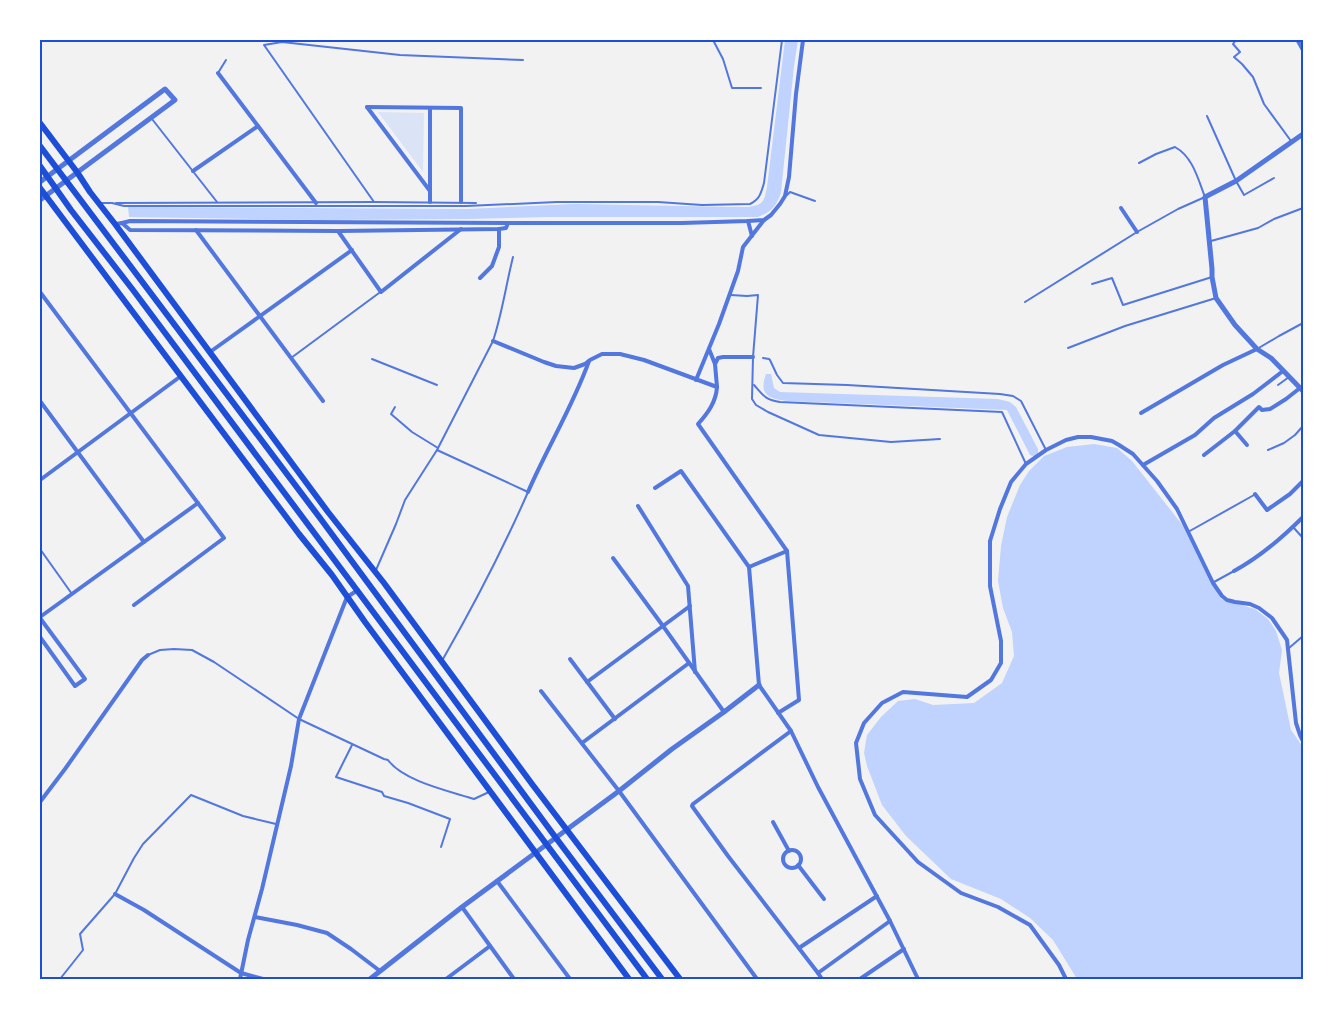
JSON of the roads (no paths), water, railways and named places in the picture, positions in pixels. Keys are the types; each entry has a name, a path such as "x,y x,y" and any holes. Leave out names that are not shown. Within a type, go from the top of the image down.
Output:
{"main road":[{"path":"40,123 99,204 118,224 209,353 680,979"},
{"path":"40,146 368,582 662,979"},
{"path":"40,166 647,979"},
{"path":"40,188 43,198 332,575 629,979"}],"street":[{"path":"696,380 730,294 738,271 743,247 785,196 789,177 796,94 804,40"},
{"path":"1298,40 1303,49"},
{"path":"218,73 316,203"},
{"path":"40,182 166,88 175,100 43,198"},
{"path":"430,191 368,107 461,108 461,202"},
{"path":"430,108 430,202"},
{"path":"193,171 258,126"},
{"path":"1204,455 1235,431 1259,407 1262,410 1270,409 1302,388 1282,371 1271,358 1257,349 1235,325 1216,298 1212,277 1205,197 1236,181 1303,134"},
{"path":"1120,208 1137,232"},
{"path":"118,224 130,221 608,224 748,222 764,220"},
{"path":"748,222 752,236"},
{"path":"118,224 130,230 338,231 499,229 506,228 508,224"},
{"path":"338,231 381,292 461,229"},
{"path":"480,278 492,266 499,247 499,229"},
{"path":"196,230 323,401"},
{"path":"209,353 352,250"},
{"path":"40,292 224,538 134,605"},
{"path":"493,341 544,362 556,366 574,368 580,367 602,354 620,354 644,360 717,387"},
{"path":"709,349 715,364 717,394 712,406 698,424 787,551 799,700 778,713"},
{"path":"1141,413 1231,361 1257,349"},
{"path":"715,364 718,358 723,357 753,357"},
{"path":"528,492 590,360"},
{"path":"1143,465 1195,436 1214,418 1253,394 1282,371"},
{"path":"40,473 42,479 181,376"},
{"path":"40,401 144,542"},
{"path":"1235,431 1247,445"},
{"path":"1066,979 1059,964 1030,925 998,907 961,893 918,862 874,815 860,779 856,743 864,723 882,703 903,692 966,697 992,680 1001,663 1001,640 990,586 990,542 1011,482 1026,464 1046,450 1066,440 1078,437 1097,438 1112,442 1133,454 1157,481 1177,509 1213,583 1222,596 1227,600 1250,604 1258,608 1272,618 1287,640 1293,706 1296,723 1303,741"},
{"path":"655,488 680,471 749,567 759,685 791,731 818,787 890,921 918,979"},
{"path":"1255,494 1267,510 1290,494 1303,481"},
{"path":"40,637 74,686 85,679 40,618 198,503"},
{"path":"638,506 688,586 695,672"},
{"path":"1234,571 1251,562 1303,517"},
{"path":"749,567 787,551"},
{"path":"613,558 724,712"},
{"path":"240,979 291,766 299,719 347,597 358,590"},
{"path":"587,682 690,606"},
{"path":"48,648 57,641"},
{"path":"40,802 142,660 148,655"},
{"path":"570,659 615,720"},
{"path":"582,743 689,663"},
{"path":"370,979 462,907 619,792 672,749 759,685"},
{"path":"542,691 757,979"},
{"path":"791,731 692,804 692,806 822,979"},
{"path":"772,822 789,851"},
{"path":"789,851 795,851 799,854 801,860 796,867 790,868 783,860 784,854 789,851"},
{"path":"798,865 824,899"},
{"path":"497,881 570,979"},
{"path":"115,894 144,910 241,973 263,979"},
{"path":"799,948 877,896"},
{"path":"462,907 514,979"},
{"path":"255,917 327,933 380,971"},
{"path":"818,973 890,921"},
{"path":"446,979 490,946"},
{"path":"860,979 904,949"}],"lane":[{"path":"713,40 723,60 732,88 761,88"},
{"path":"112,203 124,206 466,206 480,204 602,202 658,202 702,205 750,204 755,202 760,196 764,183 782,40"},
{"path":"1236,40 1233,44 1240,52 1234,57 1253,78 1264,104 1292,143"},
{"path":"374,202 264,45 282,42 400,55 523,60"},
{"path":"218,73 226,60"},
{"path":"1208,116 1244,195 1274,178"},
{"path":"151,117 217,203"},
{"path":"1025,302 1137,232 1178,209 1205,197 1191,163 1182,151 1175,146 1139,163"},
{"path":"785,196 790,192 815,201"},
{"path":"99,204 476,202"},
{"path":"1209,242 1258,228 1274,219 1303,208"},
{"path":"368,582 375,572 405,500 437,449 493,341 498,327 513,256"},
{"path":"1092,284 1112,278 1123,305 1212,277"},
{"path":"291,358 381,292"},
{"path":"730,294 758,295 752,400 756,405 819,435 891,442 940,439"},
{"path":"1068,348 1125,326 1216,298"},
{"path":"1257,349 1303,323"},
{"path":"763,358 769,358 783,383 857,385 1013,396 1021,401 1046,450"},
{"path":"372,359 437,386"},
{"path":"1278,385 1289,376"},
{"path":"753,384 770,401 1002,412 1026,464"},
{"path":"394,407 391,414 412,432 437,449 528,492 468,616 442,661"},
{"path":"1268,450 1284,443 1303,426"},
{"path":"1188,532 1255,494"},
{"path":"1293,527 1303,538"},
{"path":"40,549 72,594"},
{"path":"1213,583 1234,571"},
{"path":"1289,648 1303,636"},
{"path":"148,655 160,650 192,650 214,662 299,719 388,760 392,765 416,780 474,799 491,791"},
{"path":"352,744 336,777 382,792 384,796 450,819 441,847"},
{"path":"60,979 83,950 80,934 115,894 143,844 191,795 244,816 277,824"}],"water":[{"path":"785,40 798,40 781,192 773,208 758,217 319,220 129,217 128,207 467,209 575,204 748,207 760,204 765,197 767,187"},
{"path":"766,374 771,374 774,388 780,392 998,399 1010,402 1016,407 1038,449 1038,455 1035,457 1030,455 1007,410 788,401 767,395 764,387"},
{"path":"1094,444 1117,448 1132,461 1184,527 1221,599 1255,609 1268,619 1276,631 1282,650 1279,673 1291,730 1303,747 1303,979 1077,979 1053,940 1030,918 1001,899 951,879 906,836 882,805 864,753 867,735 881,717 898,701 915,699 933,705 974,703 1002,683 1014,656 1012,632 1003,608 998,581 1001,546 1007,517 1020,485 1029,471 1044,456 1067,447"}]}
